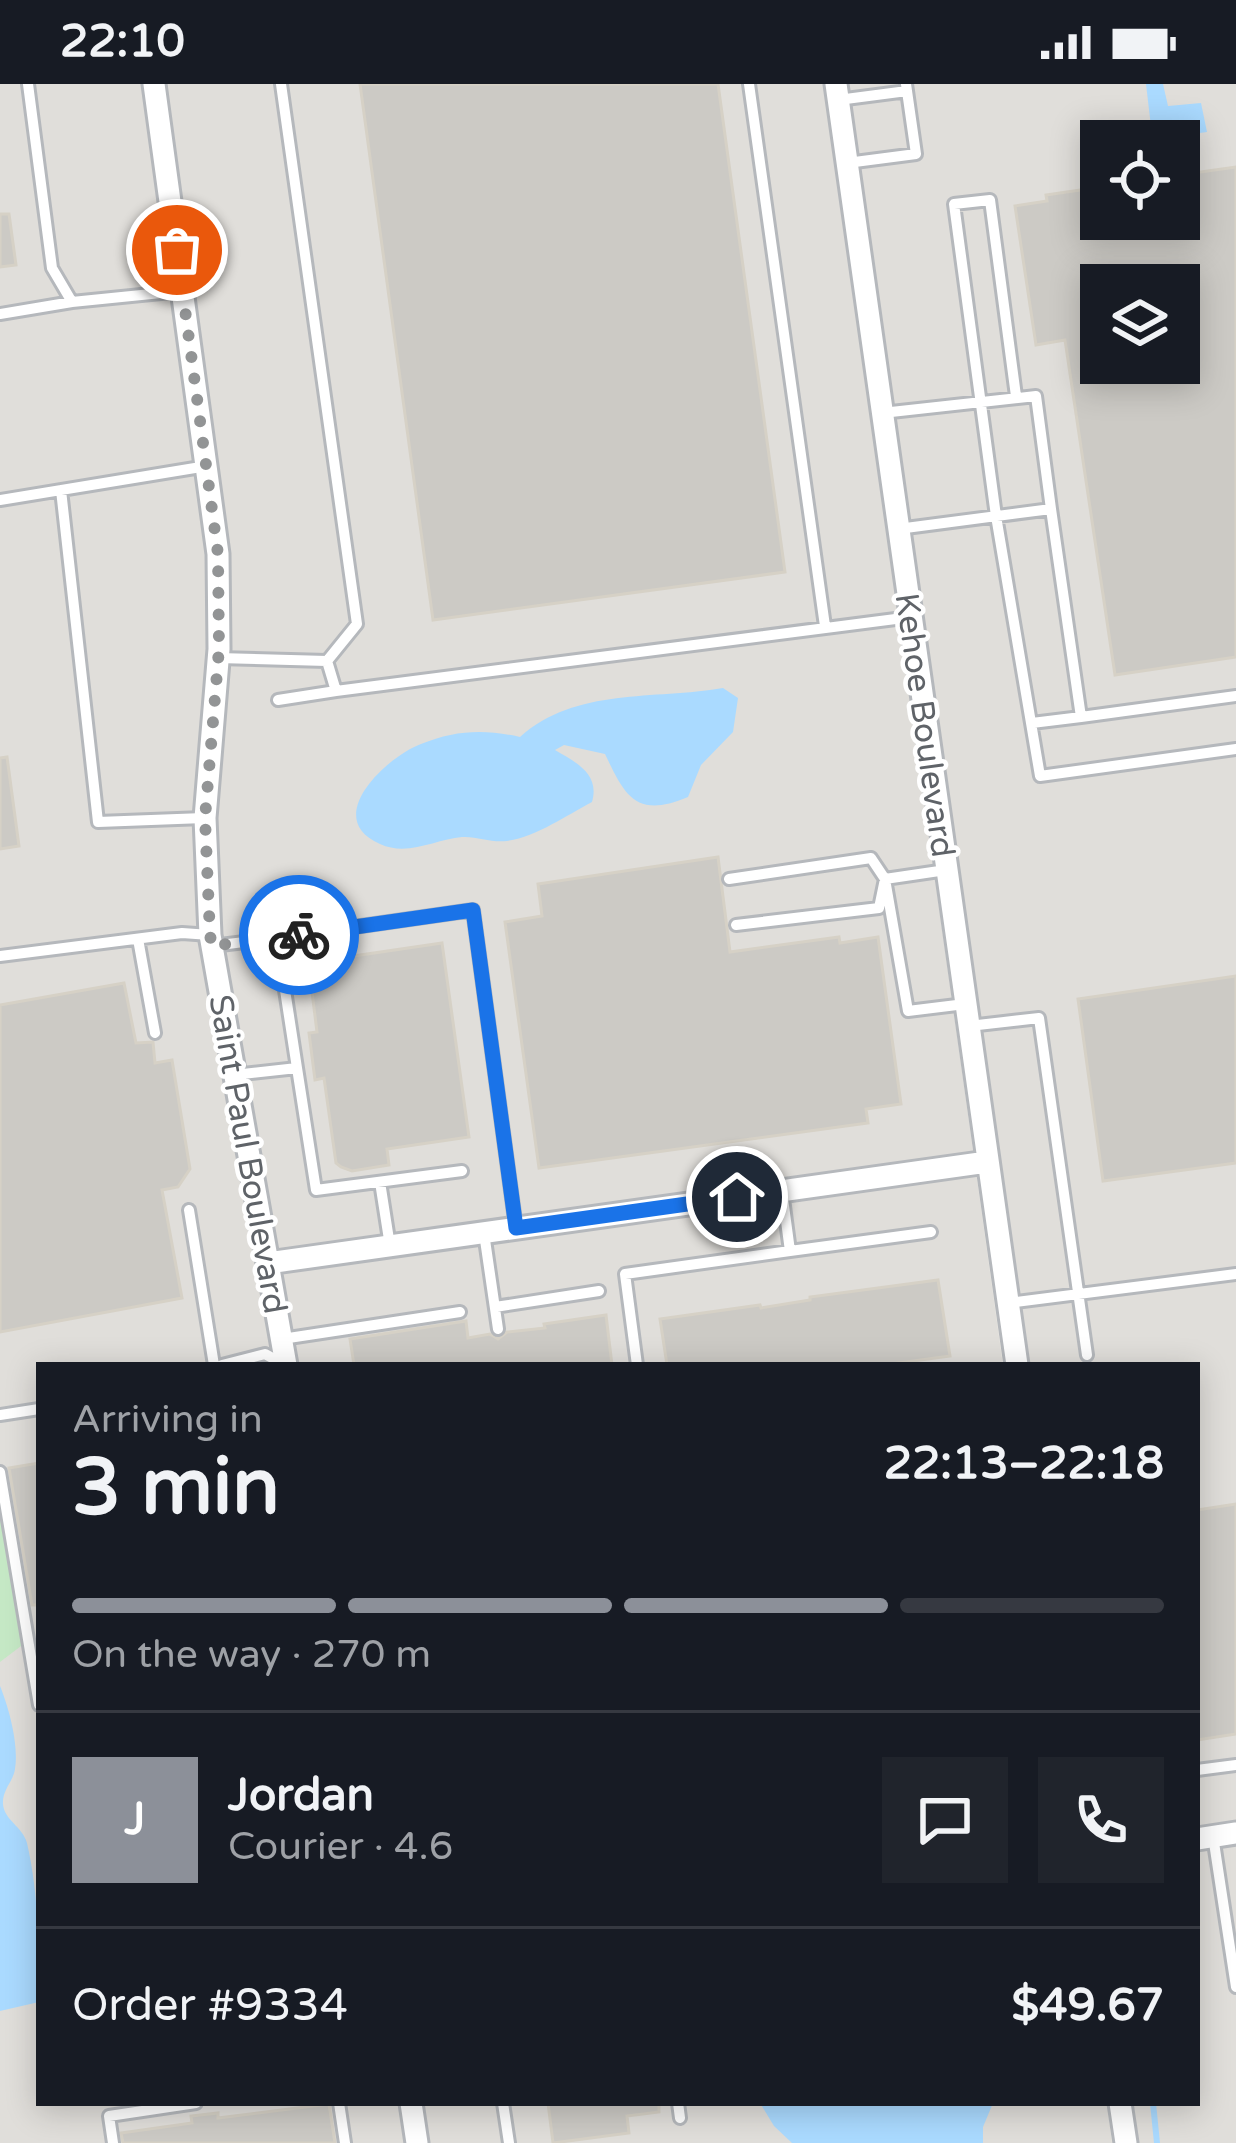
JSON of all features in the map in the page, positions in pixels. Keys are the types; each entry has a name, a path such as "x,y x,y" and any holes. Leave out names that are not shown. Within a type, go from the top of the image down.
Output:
{"street":[{"name":"Saint Paul Boulevard","path":"154,84 218,554 218,658 205,818 211,941 281,1357"},
{"name":"Kehoe Boulevard","path":"837,92 1017,1362"},
{"path":"268,1263 987,1162"},
{"path":"411,2106 417,2143"},
{"path":"1120,2106 1126,2143"}],"lane":[{"path":"28,84 52,268 72,302"},
{"path":"281,84 357,624 327,661"},
{"path":"749,84 825,626"},
{"path":"837,92 906,87 916,154 847,163"},
{"path":"1016,396 990,200 954,203 997,516 1040,776 1236,749"},
{"path":"0,314 183,291"},
{"path":"882,413 1036,396 1081,717"},
{"path":"0,500 207,466"},
{"path":"61,490 98,822 205,818"},
{"path":"898,529 1051,509"},
{"path":"278,700 911,617"},
{"path":"218,658 327,661"},
{"path":"327,661 337,691"},
{"path":"1032,723 1236,695"},
{"path":"728,879 872,858 885,878 908,1011 1039,1018 1087,1355"},
{"path":"885,878 946,870"},
{"path":"736,925 879,908 885,878"},
{"path":"0,956 182,933 211,941 277,938 473,910 516,1228"},
{"path":"277,938 316,1190 462,1171"},
{"path":"138,939 155,1033"},
{"path":"235,1075 297,1068"},
{"path":"380,1182 390,1246"},
{"path":"782,1191 790,1251"},
{"path":"189,1210 217,1362"},
{"path":"637,1362 625,1274 931,1232"},
{"path":"484,1233 498,1329"},
{"path":"1008,1303 1236,1274"},
{"path":"495,1306 598,1291"},
{"path":"231,1362 266,1354 281,1357 460,1312"},
{"path":"0,1415 36,1409"},
{"path":"0,1472 36,1687"},
{"path":"1200,1770 1236,1765"},
{"path":"1216,1836 1230,1901 1236,1987"},
{"path":"339,2106 345,2143"},
{"path":"503,2106 509,2143"},
{"path":"678,2106 680,2118"},
{"path":"113,2143 109,2116 130,2108"}],"shaded area":[{"path":"0,84 824,84 1003,1362 36,1362 36,2106 1107,2106 1112,2143 0,2143"},
{"path":"847,84 1236,84 1236,2143 1135,2143 1129,2106 1200,2106 1200,1362 1026,1362"}],"green space":[{"path":"0,1509 8,1530 25,1643 0,1662"}],"water":[{"path":"1146,84 1163,84 1168,106 1201,103 1207,132 1200,133 1200,120 1150,120"},
{"path":"723,688 738,698 733,732 701,765 688,797 644,804 626,792 605,754 564,745 555,750 590,777 592,802 518,839 462,837 390,848 363,833 356,819 358,804 378,774 407,751 434,739 470,732 520,737 542,721 591,703"},
{"path":"0,1686 16,1749 15,1769 3,1804 25,1837 36,1905 36,2003 0,2011"},
{"path":"762,2106 992,2106 983,2127 983,2143 792,2143"}],"building":[{"path":"360,84 718,84 785,572 433,620"},
{"path":"1236,167 1236,657 1115,675 1065,340 1036,345 1015,206 1047,201 1046,195 1080,190 1080,240 1200,240 1200,172"},
{"path":"0,214 9,214 16,265 0,267"},
{"path":"7,757 19,846 0,849 0,758"},
{"path":"718,857 730,952 839,937 840,943 878,937 901,1104 866,1109 868,1123 539,1168 505,922 542,916 538,884"},
{"path":"442,943 469,1137 387,1149 389,1165 352,1171 341,1167 336,1163 324,1078 315,1080 309,1033 317,1032 310,976 320,961"},
{"path":"1236,976 1236,1163 1103,1181 1078,999"},
{"path":"124,983 136,1043 153,1042 155,1063 172,1060 190,1169 178,1187 162,1190 182,1298 0,1332 0,1005"},
{"path":"938,1280 950,1356 906,1362 667,1362 660,1319 761,1308"},
{"path":"606,1315 612,1362 354,1362 350,1339 466,1321 468,1338 490,1334 498,1339 507,1332 545,1328 544,1324"},
{"path":"36,1464 36,1605 32,1605 9,1468"},
{"path":"1236,1504 1236,1734 1200,1740 1200,1510"},
{"path":"329,2106 335,2143 123,2143 121,2133 192,2123 191,2116 218,2113 218,2118"},
{"path":"548,2106 659,2106 659,2112 627,2116 629,2133 553,2143"}],"waterway":[{"path":"1153,2106 1157,2143"}],"way so far":[{"path":"177,250 218,554 219,649 205,818 210,935 212,946 299,935"}],"route":[{"path":"299,935 473,910 516,1228 737,1197"}]}
